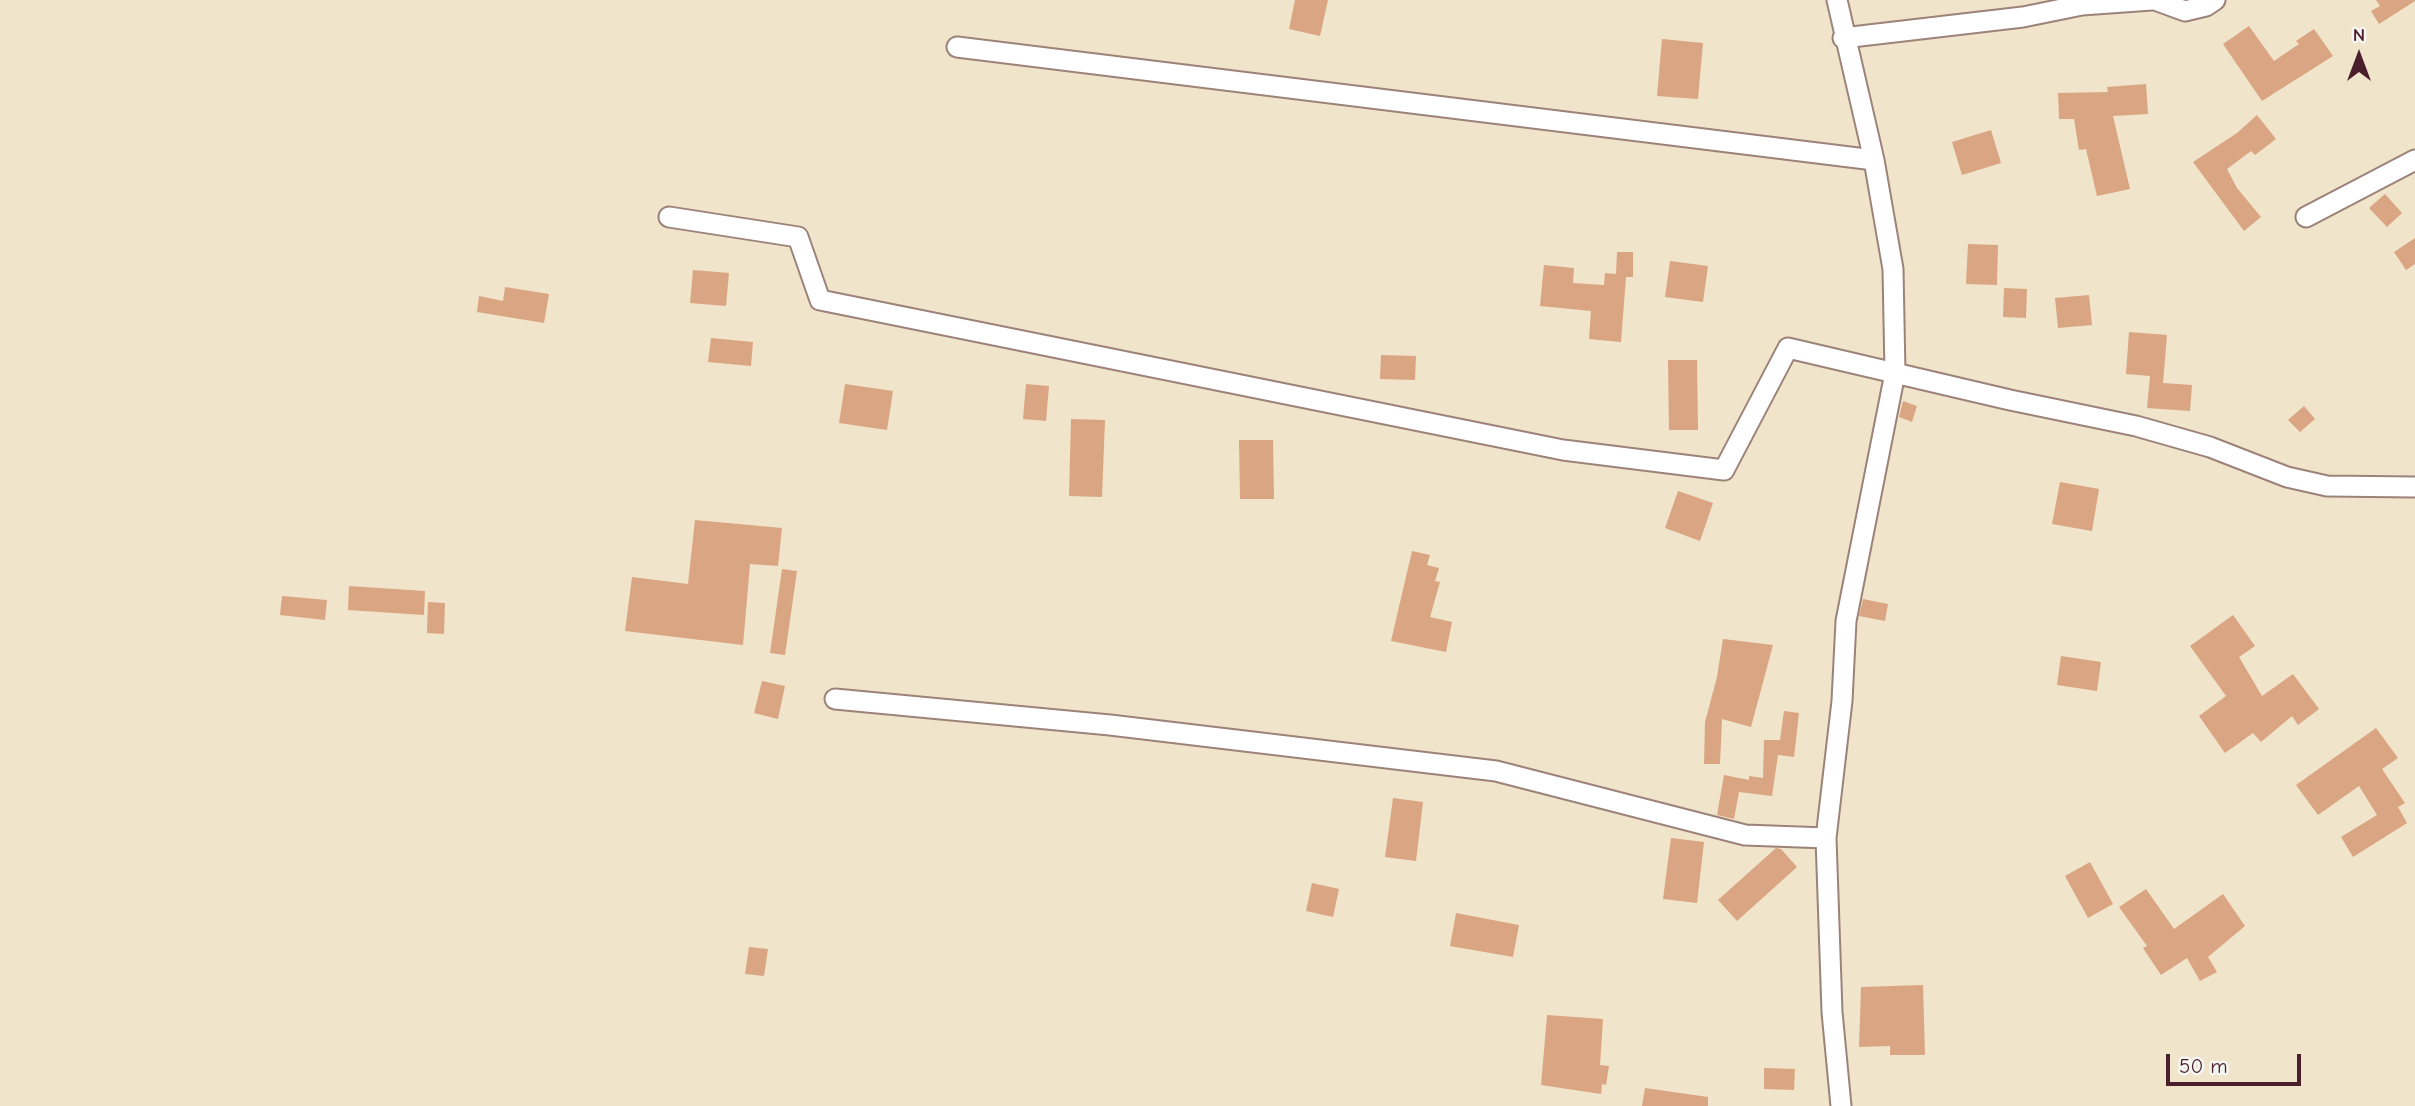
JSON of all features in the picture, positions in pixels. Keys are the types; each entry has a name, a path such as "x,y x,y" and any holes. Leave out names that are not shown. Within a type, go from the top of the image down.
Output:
{"street":[{"path":"1837,0 1843,38 1874,160 1893,269 1895,373 1846,621 1842,701 1826,838 1832,1012 1841,1106"},
{"path":"1843,38 2023,17 2082,5 2154,0 2185,11 2206,6 2215,0"},
{"path":"957,47 1874,160"},
{"path":"2306,217 2415,160"},
{"path":"669,217 798,237 820,300 1563,450 1724,470 1788,348 2136,426 2210,447 2287,477 2327,486 2415,487"},
{"path":"835,699 1110,725 1496,771 1745,835 1826,838"}],"building":[{"path":"1295,0 1328,0 1320,36 1289,29"},
{"path":"2376,0 2415,1 2379,24 2371,11 2380,6"},
{"path":"2249,26 2274,61 2299,44 2296,41 2314,29 2333,56 2262,101 2223,44"},
{"path":"1662,39 1703,43 1698,99 1657,96"},
{"path":"2146,84 2148,114 2113,116 2130,189 2097,196 2086,149 2079,150 2074,119 2059,119 2058,93 2108,92 2107,87"},
{"path":"2257,115 2276,139 2255,155 2251,151 2227,169 2237,188 2261,217 2244,231 2193,162 2237,133"},
{"path":"1991,130 2001,163 1962,175 1952,142"},
{"path":"2385,194 2402,213 2387,227 2369,208"},
{"path":"2415,238 2415,264 2406,270 2394,252"},
{"path":"1968,244 1998,245 1997,285 1966,284"},
{"path":"1617,252 1633,252 1633,277 1626,277 1621,342 1589,339 1591,311 1540,306 1544,265 1574,268 1573,283 1604,285 1605,273 1616,274"},
{"path":"1670,261 1708,266 1703,302 1665,297"},
{"path":"693,270 729,273 726,306 690,303"},
{"path":"505,287 549,294 544,323 477,312 479,296 503,301"},
{"path":"2004,288 2027,289 2026,318 2003,317"},
{"path":"2089,295 2092,325 2058,328 2055,298"},
{"path":"2129,332 2167,335 2163,383 2192,385 2190,411 2147,408 2150,376 2126,374"},
{"path":"711,338 753,342 751,366 708,362"},
{"path":"1381,355 1416,356 1415,380 1380,379"},
{"path":"1668,360 1697,360 1698,430 1669,430"},
{"path":"845,384 893,391 887,430 839,423"},
{"path":"1026,384 1049,386 1046,421 1023,419"},
{"path":"1903,401 1917,406 1912,422 1899,417"},
{"path":"2304,406 2315,419 2300,432 2288,420"},
{"path":"1071,419 1105,420 1102,497 1069,496"},
{"path":"1239,440 1273,440 1274,499 1240,499"},
{"path":"2060,482 2099,489 2092,531 2052,524"},
{"path":"1678,491 1713,503 1700,541 1665,528"},
{"path":"695,520 782,528 778,566 750,564 743,645 625,631 632,577 688,584"},
{"path":"1412,551 1430,555 1427,565 1439,568 1435,581 1440,582 1430,617 1452,622 1446,652 1391,641"},
{"path":"782,569 797,571 785,655 770,653"},
{"path":"349,586 425,591 424,615 348,610"},
{"path":"282,596 327,600 325,620 280,615"},
{"path":"1863,599 1888,604 1885,621 1859,616"},
{"path":"428,602 445,603 444,634 427,633"},
{"path":"2233,615 2255,646 2239,657 2262,696 2293,674 2319,709 2298,725 2292,716 2261,742 2253,733 2225,753 2199,716 2226,696 2190,646"},
{"path":"1723,639 1773,645 1751,727 1722,719 1720,764 1704,764 1705,722 1717,677"},
{"path":"2061,656 2101,662 2097,691 2057,685"},
{"path":"762,681 785,686 778,719 754,713"},
{"path":"1784,711 1799,713 1794,757 1778,755 1772,796 1739,792 1734,819 1717,815 1724,775 1749,780 1749,776 1763,778 1764,740 1780,740"},
{"path":"2376,728 2398,758 2382,769 2405,803 2398,807 2407,823 2353,857 2341,837 2377,815 2359,786 2318,815 2296,785"},
{"path":"1393,798 1423,802 1416,861 1385,857"},
{"path":"1671,838 1704,842 1697,903 1663,899"},
{"path":"1776,848 1781,849 1797,867 1737,921 1718,900"},
{"path":"2090,862 2113,904 2088,918 2065,876"},
{"path":"1312,883 1339,889 1333,917 1306,911"},
{"path":"2146,889 2174,929 2223,894 2245,926 2208,957 2217,972 2200,981 2187,958 2161,975 2143,948 2147,946 2119,907"},
{"path":"1456,913 1519,925 1513,957 1450,946"},
{"path":"749,947 768,949 764,976 745,974"},
{"path":"1923,985 1925,1055 1890,1055 1890,1046 1859,1047 1861,987"},
{"path":"1547,1015 1603,1019 1600,1065 1609,1066 1606,1085 1602,1084 1601,1094 1541,1085"},
{"path":"1764,1068 1795,1069 1794,1090 1764,1089"},
{"path":"1645,1088 1708,1097 1708,1106 1642,1106"}]}
